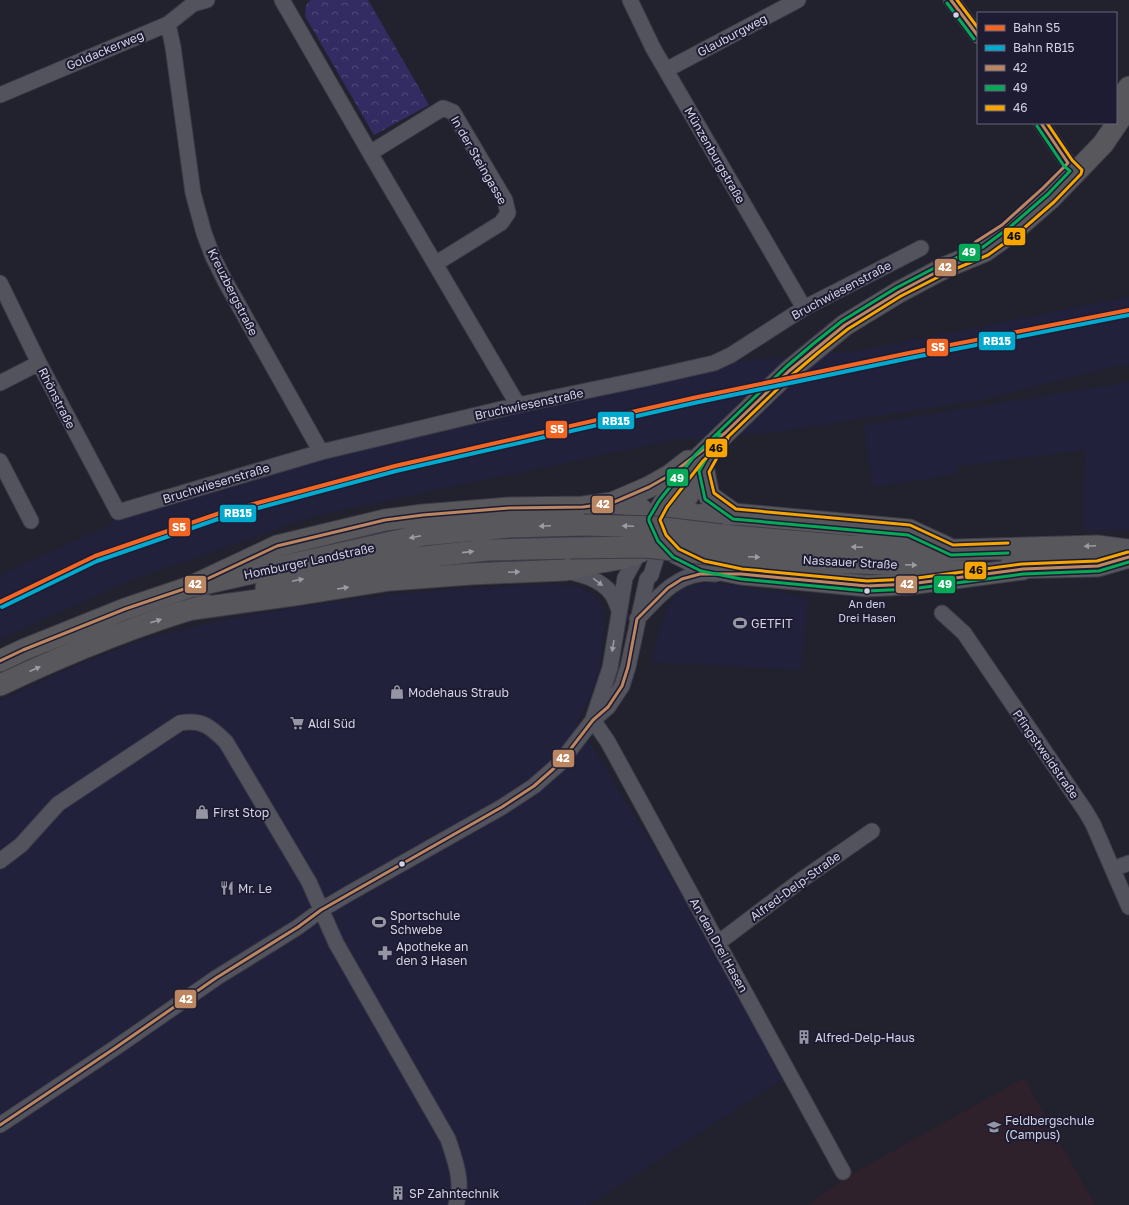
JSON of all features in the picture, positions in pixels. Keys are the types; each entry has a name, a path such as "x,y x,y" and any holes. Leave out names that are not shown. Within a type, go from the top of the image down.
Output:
{"main road":[{"path":"1117,105 1129,87"},
{"path":"1117,124 1129,106"},
{"path":"658,529 663,504 699,458 789,371 845,325 899,292 946,267 985,250 1013,231 1051,198 1102,124"},
{"path":"1073,167 1103,144 1117,124"},
{"path":"193,608 294,595 390,580 471,574 565,570 624,558 640,552 658,529 676,514 704,471 725,434"},
{"path":"612,503 648,487 670,475 725,434"},
{"path":"704,471 709,496 734,514"},
{"path":"190,587 277,546 385,520 423,514 509,508 583,507 612,503 626,504 641,509 676,553 702,566 741,574 867,586 910,584 1023,569"},
{"path":"676,514 734,514 909,530 952,550"},
{"name":"Homburger Landstraße","path":"0,661 23,650 125,609 190,587 423,536 508,527 584,525"},
{"name":"Nassauer Straße","path":"584,525 655,527 722,536 848,546 952,550 1097,546 1129,550"},
{"name":"Nassauer Straße","path":"570,548 647,546 715,555 1023,569 1098,566 1129,557"},
{"name":"Homburger Landstraße","path":"0,685 38,667 137,627 193,608 288,582 387,561 487,550 570,548"}],"street":[{"path":"282,0 518,405"},
{"name":"Münzenburgstraße","path":"630,0 653,48 804,308"},
{"name":"Glauburgweg","path":"666,70 798,0"},
{"path":"951,0 977,35"},
{"name":"Goldackerweg","path":"0,95 168,24 196,1"},
{"name":"Kreuzbergstraße","path":"168,24 174,47 193,193 204,233 213,257 225,281 321,452"},
{"name":"In der Steingasse","path":"370,153 443,108 453,112 504,200 508,213 501,223 435,264"},
{"path":"1042,124 1073,167"},
{"name":"Bruchwiesenstraße","path":"118,512 321,452 518,405 714,363 731,355 804,308 921,248"},
{"name":"Rhönstraße","path":"0,283 39,363 118,512"},
{"path":"0,383 39,363"},
{"path":"0,461 31,521"},
{"path":"0,1125 216,978 298,927 321,910 502,807 534,786 559,764 593,720 608,707 622,686 628,666 646,580 651,575 658,529"},
{"path":"593,720 610,668 619,610 626,578 640,552"},
{"path":"565,570 594,578 611,593 619,610"},
{"path":"637,619 668,588 682,579 700,574 741,574"},
{"name":"Pfingstweidstraße","path":"942,613 964,633 1086,812 1093,824 1129,907"},
{"name":"An den Drei Hasen","path":"593,720 608,742 843,1172"},
{"path":"0,861 21,845 58,804 168,730 180,723 191,721 205,724 215,731 226,742 309,882 336,943 448,1138 457,1164 460,1189 456,1205"},
{"name":"Alfred-Delp-Straße","path":"718,943 800,881 872,831"},
{"path":"1113,869 1129,863"}],"shaded area":[{"path":"1129,297 1129,365 1115,366 987,399 769,433 673,440 314,516 129,581 0,639 0,575 109,525 118,512 321,452 714,363 857,351"},
{"path":"1129,382 1129,530 1084,530 1085,450 958,466 958,474 873,487 864,425"},
{"path":"713,582 808,597 801,670 651,662 665,614 673,598 682,589 692,585"},
{"path":"553,584 582,588 592,594 601,605 604,622 598,672 592,694 577,721 686,902 783,1079 589,1205 0,1205 0,701 53,675 106,653 152,637 201,625 250,615 324,603 390,595 455,589"},
{"name":"Feldbergschule (Campus)","path":"1024,1078 1095,1205 808,1205 850,1175"}],"green space":[{"path":"311,0 368,0 429,105 374,135 305,16 306,5"}],"rail line":[{"name":"S5","path":"0,602 95,556 220,513 395,466 693,398 909,353 1129,310"},
{"name":"RB15","path":"2,607 97,561 221,518 396,471 694,403 910,358 1129,315"}],"transit line":[{"name":"42","path":"951,0 977,35"},
{"name":"46","path":"957,0 977,27"},
{"name":"49","path":"947,3 974,39"},
{"name":"42","path":"0,661 23,650 125,609 190,587 277,546 385,520 423,515 509,508 583,507 612,503 649,487 670,475 725,433 789,371 845,325 899,292 946,267 977,241 1002,225 1043,188 1068,163 1042,124"},
{"name":"46","path":"1048,124 1072,160 1082,170 1081,174 1054,202 1016,235 988,255 948,272 901,296 848,329 819,352 792,375 703,461 667,507 660,520 666,535 679,549 704,561 742,569 867,581 910,579 1022,564 1097,561 1128,552"},
{"name":"49","path":"1037,126 1064,166 1070,171 1048,194 1010,227 983,247 944,263 896,288 842,321 813,344 786,367 696,454 659,501 649,518 649,521 658,541 673,557 701,571 741,579 867,591 911,589 1023,574 1099,571 1129,562"},
{"name":"49","path":"720,434 699,471 705,499 733,519 908,535 951,555 1008,553"},
{"name":"46","path":"728,438 709,472 714,493 736,509 910,525 953,545 1008,543"},
{"name":"42","path":"0,1125 216,978 298,927 321,910 502,807 534,786 559,764 593,720 608,707 622,686 628,667 637,619 668,588 682,579 700,574 741,574 867,586 910,584 1023,569 1098,566 1129,557"}],"place":[{"name":"An den Drei Hasen","path":"867,591"},
{"name":"GETFIT","path":"740,623"},
{"name":"Modehaus Straub","path":"397,692"},
{"name":"Aldi Süd","path":"297,723"},
{"name":"First Stop","path":"202,812"},
{"name":"Mr. Le","path":"227,888"},
{"name":"Sportschule Schwebe","path":"379,922"},
{"name":"Apotheke an den 3 Hasen","path":"385,953"},
{"name":"Alfred-Delp-Haus","path":"804,1037"},
{"name":"Feldbergschule (Campus)","path":"994,1127"},
{"name":"SP Zahntechnik","path":"398,1193"}]}
